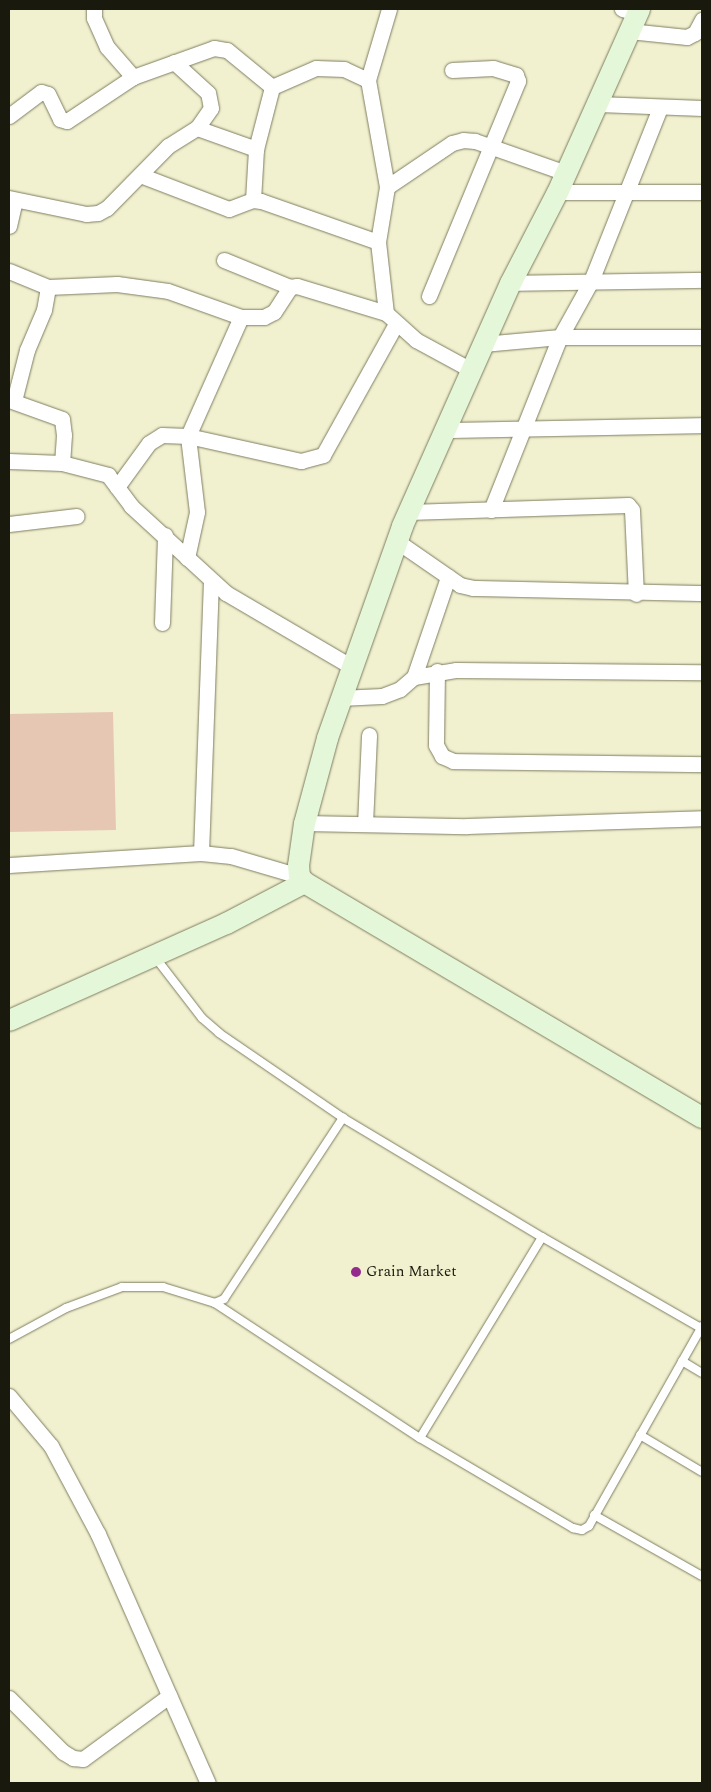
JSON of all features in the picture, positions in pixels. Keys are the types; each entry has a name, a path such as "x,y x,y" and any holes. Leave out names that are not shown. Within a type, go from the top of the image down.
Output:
{"street":[{"path":"94,9 94,18 107,47 133,77"},
{"path":"117,487 156,437 188,436 301,461 323,456 391,319 378,242 387,186 368,80 389,9"},
{"path":"302,879 304,823 340,698 408,512 473,371 510,283 561,183 598,104 632,15 687,36 696,33 702,20"},
{"path":"9,116 41,92 48,94 60,119 67,120 133,77 200,51 214,48 227,50 272,87"},
{"path":"9,226 12,200 98,213 140,175 168,146 197,128 211,108 211,100 208,92 174,62"},
{"path":"429,296 518,81 517,76 486,67 452,70"},
{"path":"272,87 316,68 344,69 368,80"},
{"path":"253,200 256,149 272,87"},
{"path":"598,104 660,108 702,108"},
{"path":"491,510 560,337 591,281 660,108"},
{"path":"197,128 256,149"},
{"path":"387,186 452,143 475,141 561,183 628,191 702,192"},
{"path":"140,175 229,209 253,200 378,242"},
{"path":"224,260 290,288 297,286 391,319 473,371"},
{"path":"9,271 48,287 117,284 168,290 242,317 264,317 274,312 290,288"},
{"path":"510,283 702,280"},
{"path":"48,287 11,400 62,419 64,435 62,463"},
{"path":"187,558 197,512 188,436 242,317"},
{"path":"483,344 560,337 702,337"},
{"path":"445,430 702,425"},
{"path":"9,461 62,463 108,475 131,506 165,535 211,581 297,637 352,667"},
{"path":"408,512 628,505 632,510 636,594"},
{"path":"9,524 77,516"},
{"path":"162,623 165,535"},
{"path":"398,542 460,585 473,588 636,594 702,592"},
{"path":"414,677 448,577"},
{"path":"201,853 211,581"},
{"path":"340,698 382,696 400,689 414,677 438,671 702,672"},
{"path":"438,671 436,745 442,756 453,761 702,764"},
{"path":"365,824 369,735"},
{"path":"304,823 467,826 702,818"},
{"path":"9,865 201,853 231,856 302,879 702,1117"},
{"path":"9,1020 226,923 302,879"},
{"path":"9,1396 51,1446 98,1534 208,1783"},
{"path":"9,1698 64,1752 73,1758 83,1759 169,1696"}],"lane":[{"path":"9,1340 66,1308 122,1287 163,1287 215,1303 420,1438 573,1528 582,1530 589,1526 702,1327 542,1237 343,1118 220,1033 202,1018 154,955"},
{"path":"215,1303 232,1292 343,1118"},
{"path":"420,1438 542,1237"},
{"path":"682,1361 702,1373"},
{"path":"640,1435 702,1472"},
{"path":"594,1515 702,1576"}],"shaded area":[{"path":"113,712 116,830 9,832 9,714"}],"place":[{"name":"Grain Market","path":"356,1272"}]}
